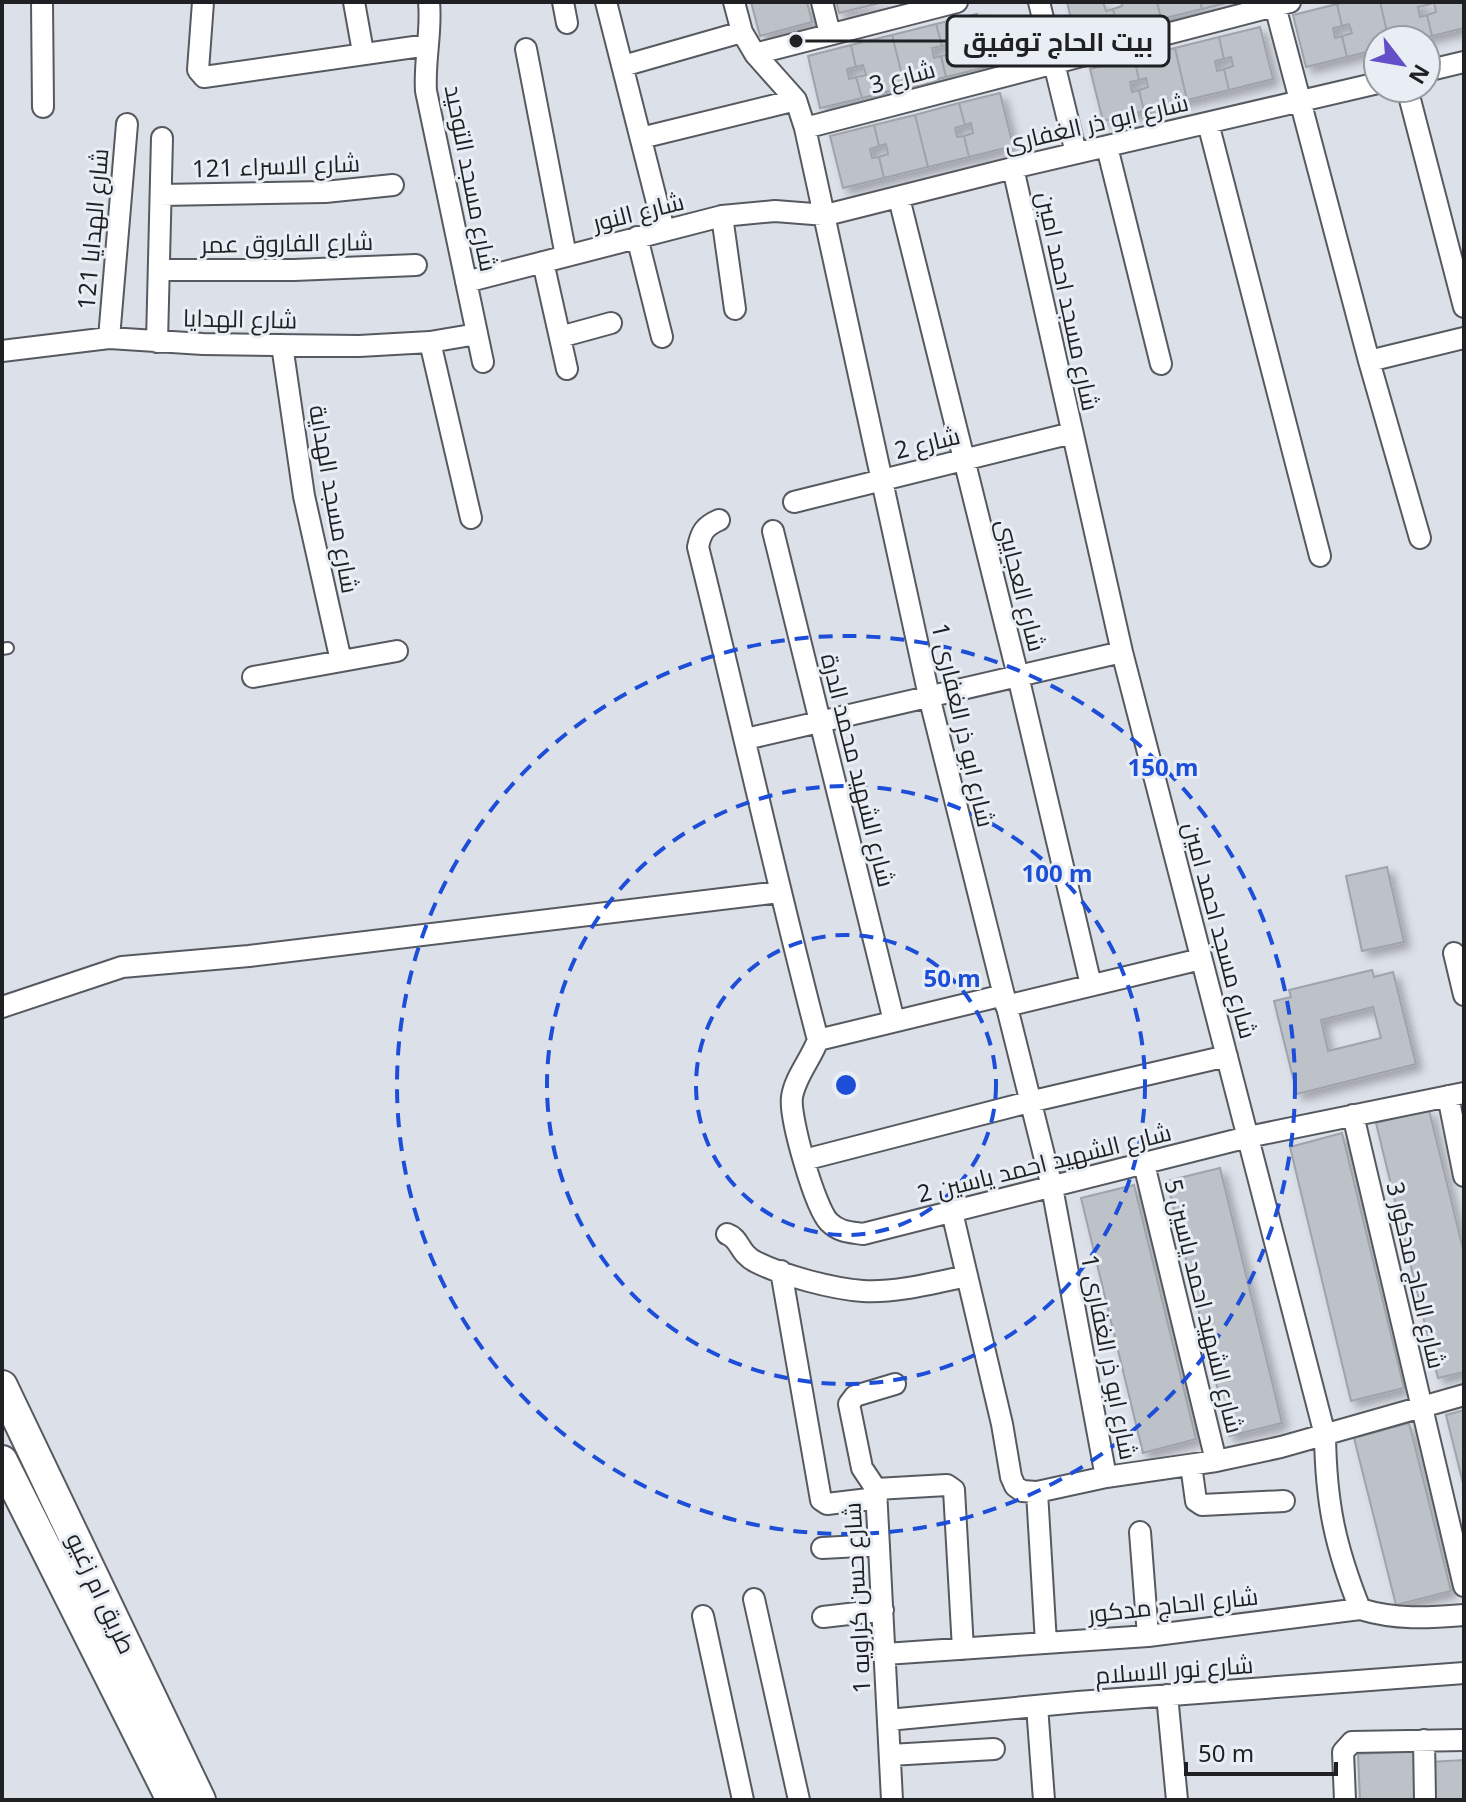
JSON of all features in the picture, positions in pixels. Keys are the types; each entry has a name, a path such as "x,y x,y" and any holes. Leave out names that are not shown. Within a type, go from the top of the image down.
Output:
{"main road":[{"name":"طريق ام زغيو","path":"2,1386 200,1800"},
{"name":"طريق ام زغيو","path":"2,1461 172,1800"}],"street":[{"path":"42,2 43,107"},
{"path":"203,2 198,70 204,77 428,45"},
{"path":"354,2 363,52"},
{"name":"شارع مسجد التوحيد","path":"429,2 431,28 426,91 483,362"},
{"path":"563,2 567,23"},
{"path":"606,2 664,230"},
{"name":"شارع ابو ذر الغفارى 1","path":"734,2 742,32 755,54 796,100 805,128 929,696 1052,1187 1106,1477"},
{"path":"822,2 830,34"},
{"path":"755,54 911,8 957,2"},
{"path":"1039,2 1076,153"},
{"path":"1280,3 1301,101 1369,361 1420,538"},
{"name":"شارع 3","path":"805,128 1280,3"},
{"path":"623,66 742,32"},
{"path":"526,49 566,256"},
{"path":"1442,67 1464,62"},
{"name":"شارع ابو ذر الغفارى","path":"826,215 1362,87"},
{"path":"641,138 796,100"},
{"path":"1411,104 1464,307"},
{"path":"1208,123 1320,556"},
{"name":"شارع الهدايا 121","path":"109,338 127,124"},
{"path":"157,342 162,138"},
{"path":"1107,147 1161,364"},
{"name":"شارع مسجد احمد امين","path":"1013,168 1122,652 1325,1435 1330,1515 1344,1568 1360,1609"},
{"name":"شارع الاسراء 121","path":"161,195 325,192 393,185"},
{"name":"شارع العجايبى","path":"899,198 1091,985"},
{"name":"شارع النور","path":"466,282 722,216 775,211 826,215"},
{"path":"722,216 735,309"},
{"path":"637,237 662,337"},
{"path":"543,262 567,369"},
{"name":"شارع الفاروق عمر","path":"159,270 294,270 416,265"},
{"path":"560,337 611,323"},
{"name":"شارع الهدايا","path":"2,351 109,338 157,342 359,346 430,342 477,334"},
{"path":"1369,361 1464,338"},
{"path":"430,342 471,518"},
{"name":"شارع مسجد الهداية","path":"282,345 304,496 341,661"},
{"name":"شارع 2","path":"794,502 1072,433"},
{"path":"719,520 708,525 700,534 698,547 746,739 779,892 818,1040 894,1021 1091,985 1201,959"},
{"name":"شارع الشهيد محمد الدرة","path":"773,531 894,1021"},
{"path":"253,677 397,651"},
{"path":"746,739 1122,652"},
{"path":"2,1007 122,967 309,949 779,892"},
{"path":"1454,953 1464,995"},
{"name":"شارع الشهيد احمد ياسين 2","path":"818,1040 792,1094 792,1108 804,1160 827,1220 842,1231 863,1234 1248,1137 1456,1094"},
{"path":"804,1160 1029,1102 1227,1056"},
{"path":"1456,1094 1464,1176"},
{"name":"شارع الحاج مدكور 3","path":"1353,1115 1464,1586"},
{"name":"شارع الشهيد احمد ياسين 5","path":"1144,1164 1216,1461"},
{"path":"952,1212 1002,1424 1011,1477 1015,1486 1022,1491 1037,1492 1106,1477 1216,1461 1325,1435 1464,1395"},
{"path":"727,1234 736,1240 742,1255 781,1271 863,1291 902,1289 967,1276"},
{"path":"781,1271 821,1500 827,1504 947,1485 954,1490 963,1649"},
{"name":"شارع حسن كراويه 1","path":"892,1800 876,1494 862,1468 849,1404 855,1396 895,1384"},
{"path":"1191,1465 1196,1501 1202,1505 1284,1501"},
{"path":"1037,1492 1046,1643"},
{"path":"1140,1532 1148,1636"},
{"path":"822,1548 879,1545"},
{"path":"754,1599 799,1800"},
{"name":"شارع الحاج مدكور","path":"885,1654 1148,1636 1360,1609 1387,1617 1417,1619 1464,1615"},
{"path":"823,1617 883,1610"},
{"path":"703,1616 743,1800"},
{"name":"شارع نور الاسلام","path":"888,1720 1464,1673"},
{"path":"1167,1695 1177,1800"},
{"path":"1037,1706 1044,1800"},
{"path":"1424,1740 1425,1800"},
{"path":"1345,1800 1343,1752 1352,1742 1464,1740"},
{"path":"890,1755 994,1749"}],"building":[{"path":"751,2 807,2 812,22 760,36"},
{"path":"836,2 884,2 839,13"},
{"path":"1067,2 1103,2 1106,11 1113,9 1118,30 1076,40"},
{"path":"1121,2 1157,2 1161,19 1118,30 1113,9 1122,6"},
{"path":"1157,2 1200,2 1202,9 1161,19"},
{"path":"1200,2 1230,2 1202,9"},
{"path":"1380,2 1385,24 1362,24 1362,53 1347,57 1342,36 1352,33 1349,24 1342,26 1337,4"},
{"path":"1380,2 1427,2 1427,5 1418,7 1420,17 1427,15 1429,24 1385,24"},
{"path":"1427,2 1464,2 1464,28 1442,34 1442,24 1429,24 1427,15 1436,12 1434,3 1427,5"},
{"path":"1337,4 1342,26 1333,28 1335,38 1342,36 1347,57 1306,67 1293,15"},
{"path":"977,14 990,66 946,77 941,56 951,54 948,44 942,46 936,24"},
{"path":"936,24 942,46 932,48 934,58 941,56 946,77 905,87 892,35"},
{"path":"1260,27 1273,79 1229,90 1224,69 1233,66 1231,57 1224,59 1219,37"},
{"path":"892,35 905,87 862,98 856,77 866,75 863,65 856,67 851,45"},
{"path":"1219,37 1224,59 1215,61 1217,71 1224,69 1229,90 1187,100 1175,48"},
{"path":"851,45 856,67 847,69 849,79 856,77 862,98 820,108 808,56"},
{"path":"1175,48 1187,100 1144,111 1139,90 1148,87 1146,78 1139,80 1134,58"},
{"path":"1134,58 1139,80 1130,82 1132,92 1139,90 1144,111 1103,121 1090,69"},
{"path":"1000,93 1013,146 969,157 964,136 973,133 971,123 965,125 959,103"},
{"path":"959,103 965,125 955,128 957,137 964,136 969,157 928,167 915,115"},
{"path":"915,115 928,167 884,178 879,157 888,154 886,144 879,146 874,125"},
{"path":"874,125 879,146 870,149 872,158 879,157 884,178 843,188 830,136"},
{"path":"1387,867 1404,942 1362,951 1346,876"},
{"path":"1372,970 1374,977 1393,972 1416,1064 1297,1094 1274,1001 1291,997 1289,990","holes":["1373,1007 1381,1038 1328,1051 1321,1020"]},
{"path":"1429,1110 1464,1253 1464,1372 1438,1378 1376,1123"},
{"path":"1342,1133 1404,1388 1351,1401 1290,1147"},
{"path":"1220,1168 1282,1423 1229,1436 1167,1181"},
{"path":"1134,1185 1196,1439 1143,1453 1081,1198"},
{"path":"1464,1410 1464,1487 1446,1415"},
{"path":"1409,1423 1451,1591 1396,1605 1354,1438"},
{"path":"1414,1751 1416,1800 1360,1800 1358,1754"},
{"path":"1464,1760 1464,1800 1431,1800 1430,1762"}],"place":[{"name":"بيت الحاج توفيق","path":"796,41"}]}
